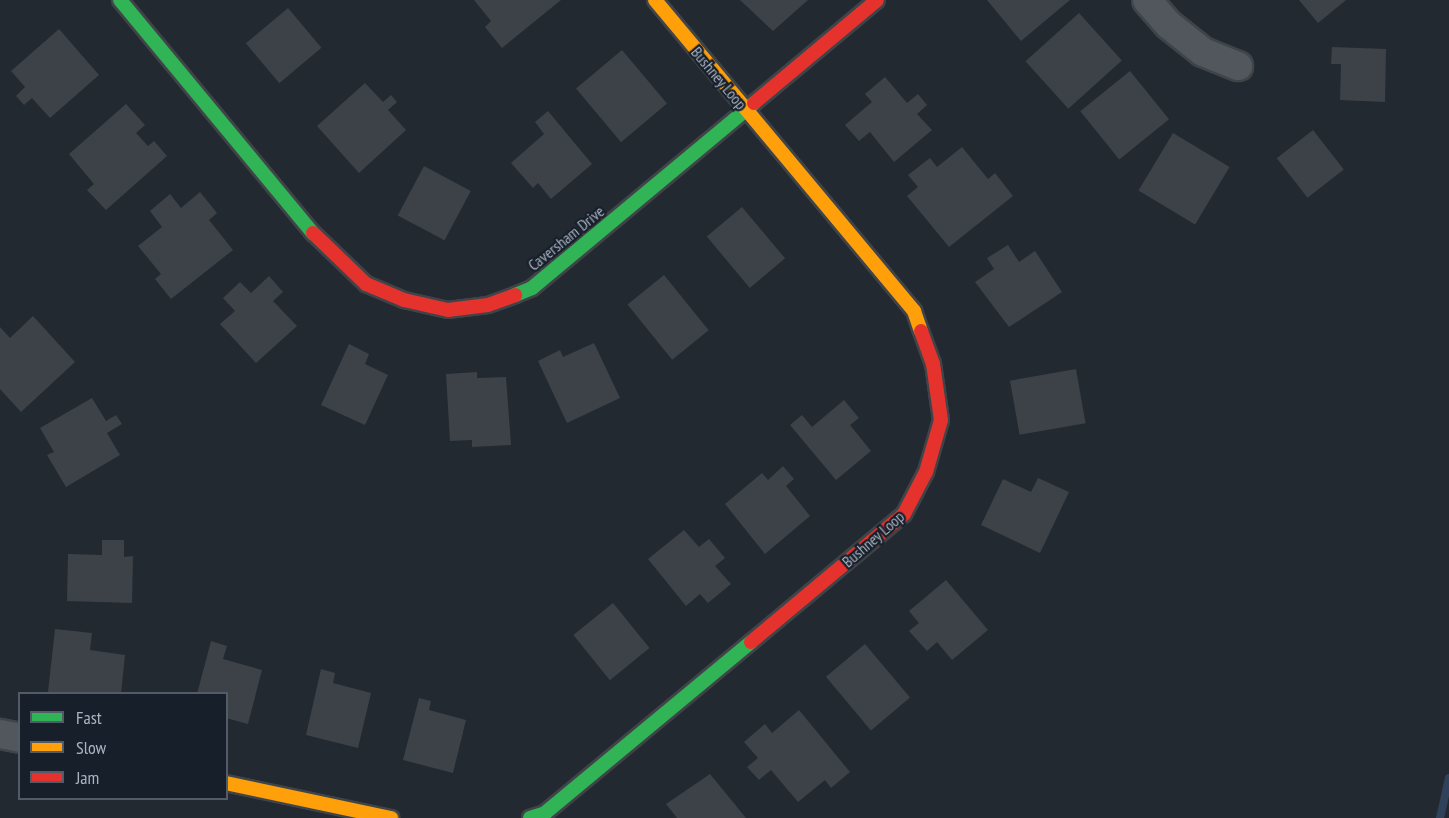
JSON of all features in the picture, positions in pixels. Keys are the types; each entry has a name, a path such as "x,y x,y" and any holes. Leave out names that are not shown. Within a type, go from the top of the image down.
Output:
{"street":[{"name":"Caversham Drive","path":"120,0 328,252 366,284 404,300 448,310 488,305 532,288 877,0"},
{"name":"Bushney Loop","path":"530,818 545,813 904,514 926,472 941,420 933,364 914,311 655,0"},
{"path":"1147,0 1168,26 1203,52 1238,66"},
{"path":"0,734 18,738"},
{"path":"228,783 391,818"}],"building":[{"path":"474,0 561,0 502,48 485,27 491,21"},
{"path":"740,0 808,0 773,31"},
{"path":"987,0 1070,0 1021,41"},
{"path":"1299,0 1346,0 1318,23"},
{"path":"288,8 321,48 279,83 246,43"},
{"path":"1079,13 1122,61 1068,109 1025,61"},
{"path":"59,29 99,75 50,118 32,98 24,105 16,96 25,87 11,71"},
{"path":"1332,47 1386,49 1385,102 1340,100 1341,64 1331,64"},
{"path":"622,50 667,104 621,142 576,89"},
{"path":"1130,71 1169,119 1119,159 1080,111"},
{"path":"885,77 907,103 918,94 927,105 917,114 932,130 894,162 870,132 859,141 845,125 872,102 865,94"},
{"path":"365,83 383,102 391,95 397,102 388,110 406,130 359,173 317,126"},
{"path":"126,104 145,125 136,133 148,146 154,141 167,156 106,210 87,190 94,184 69,154"},
{"path":"548,111 592,164 551,199 538,183 533,188 511,163 544,134 535,122"},
{"path":"1313,130 1344,169 1308,198 1277,158"},
{"path":"1173,133 1230,167 1195,224 1138,190"},
{"path":"962,147 988,179 995,173 1013,196 949,247 907,196 918,187 908,175 930,158 937,167"},
{"path":"424,166 471,191 445,240 398,215"},
{"path":"200,192 217,213 209,220 233,250 171,299 155,279 161,274 138,246 162,227 150,211 170,194 181,208"},
{"path":"742,207 785,258 750,288 707,237"},
{"path":"1008,245 1019,262 1035,251 1062,292 1009,327 975,282 994,269 987,258"},
{"path":"664,275 709,330 672,360 627,305"},
{"path":"269,276 283,292 273,301 297,326 256,363 220,324 235,311 223,298 240,282 251,293"},
{"path":"33,316 75,362 21,412 0,389 0,327 10,338"},
{"path":"594,343 620,398 567,423 538,361 560,350 563,357"},
{"path":"349,344 369,354 365,364 388,375 365,425 321,405"},
{"path":"1076,369 1086,423 1020,435 1010,381"},
{"path":"477,372 477,378 506,377 511,445 472,447 472,440 450,441 446,374"},
{"path":"92,398 106,421 116,415 122,424 107,433 120,455 66,487 47,455 54,452 40,428"},
{"path":"844,400 859,418 850,425 871,451 836,480 790,425 802,415 812,427"},
{"path":"783,466 794,479 786,486 810,516 765,554 725,504 762,473 768,480"},
{"path":"1038,478 1069,492 1040,553 981,525 1003,479 1031,492"},
{"path":"684,530 699,547 709,539 725,558 715,566 731,584 708,603 700,594 686,606 648,559"},
{"path":"102,540 124,540 124,557 133,556 132,603 67,601 68,554 102,555"},
{"path":"946,580 988,630 952,660 937,642 927,651 909,631 919,623 909,611"},
{"path":"613,603 650,648 610,680 573,635"},
{"path":"55,629 92,633 90,650 125,655 121,692 48,692"},
{"path":"211,641 227,646 223,659 262,670 248,724 228,719 228,692 198,692"},
{"path":"865,644 910,698 871,730 826,677"},
{"path":"321,669 335,673 333,683 371,693 358,748 306,735"},
{"path":"419,698 431,701 429,710 466,720 453,773 403,760"},
{"path":"799,710 850,772 831,788 825,780 798,802 771,770 759,780 747,767 758,758 744,742 765,724 772,733"},
{"path":"710,774 746,818 677,818 666,804"}],"waterway":[{"path":"1440,818 1449,778"}],"traffic: fast":[{"path":"120,0 313,233"},
{"path":"515,295 532,288 754,103"},
{"path":"530,818 545,813 751,642"}],"traffic: slow":[{"path":"655,0 914,311 921,331"},
{"path":"228,783 391,818"}],"traffic: jam":[{"path":"754,103 877,0"},
{"path":"313,233 366,284 404,300 448,310 488,305 515,295"},
{"path":"751,642 904,514 926,472 941,420 933,364 921,331"}]}
